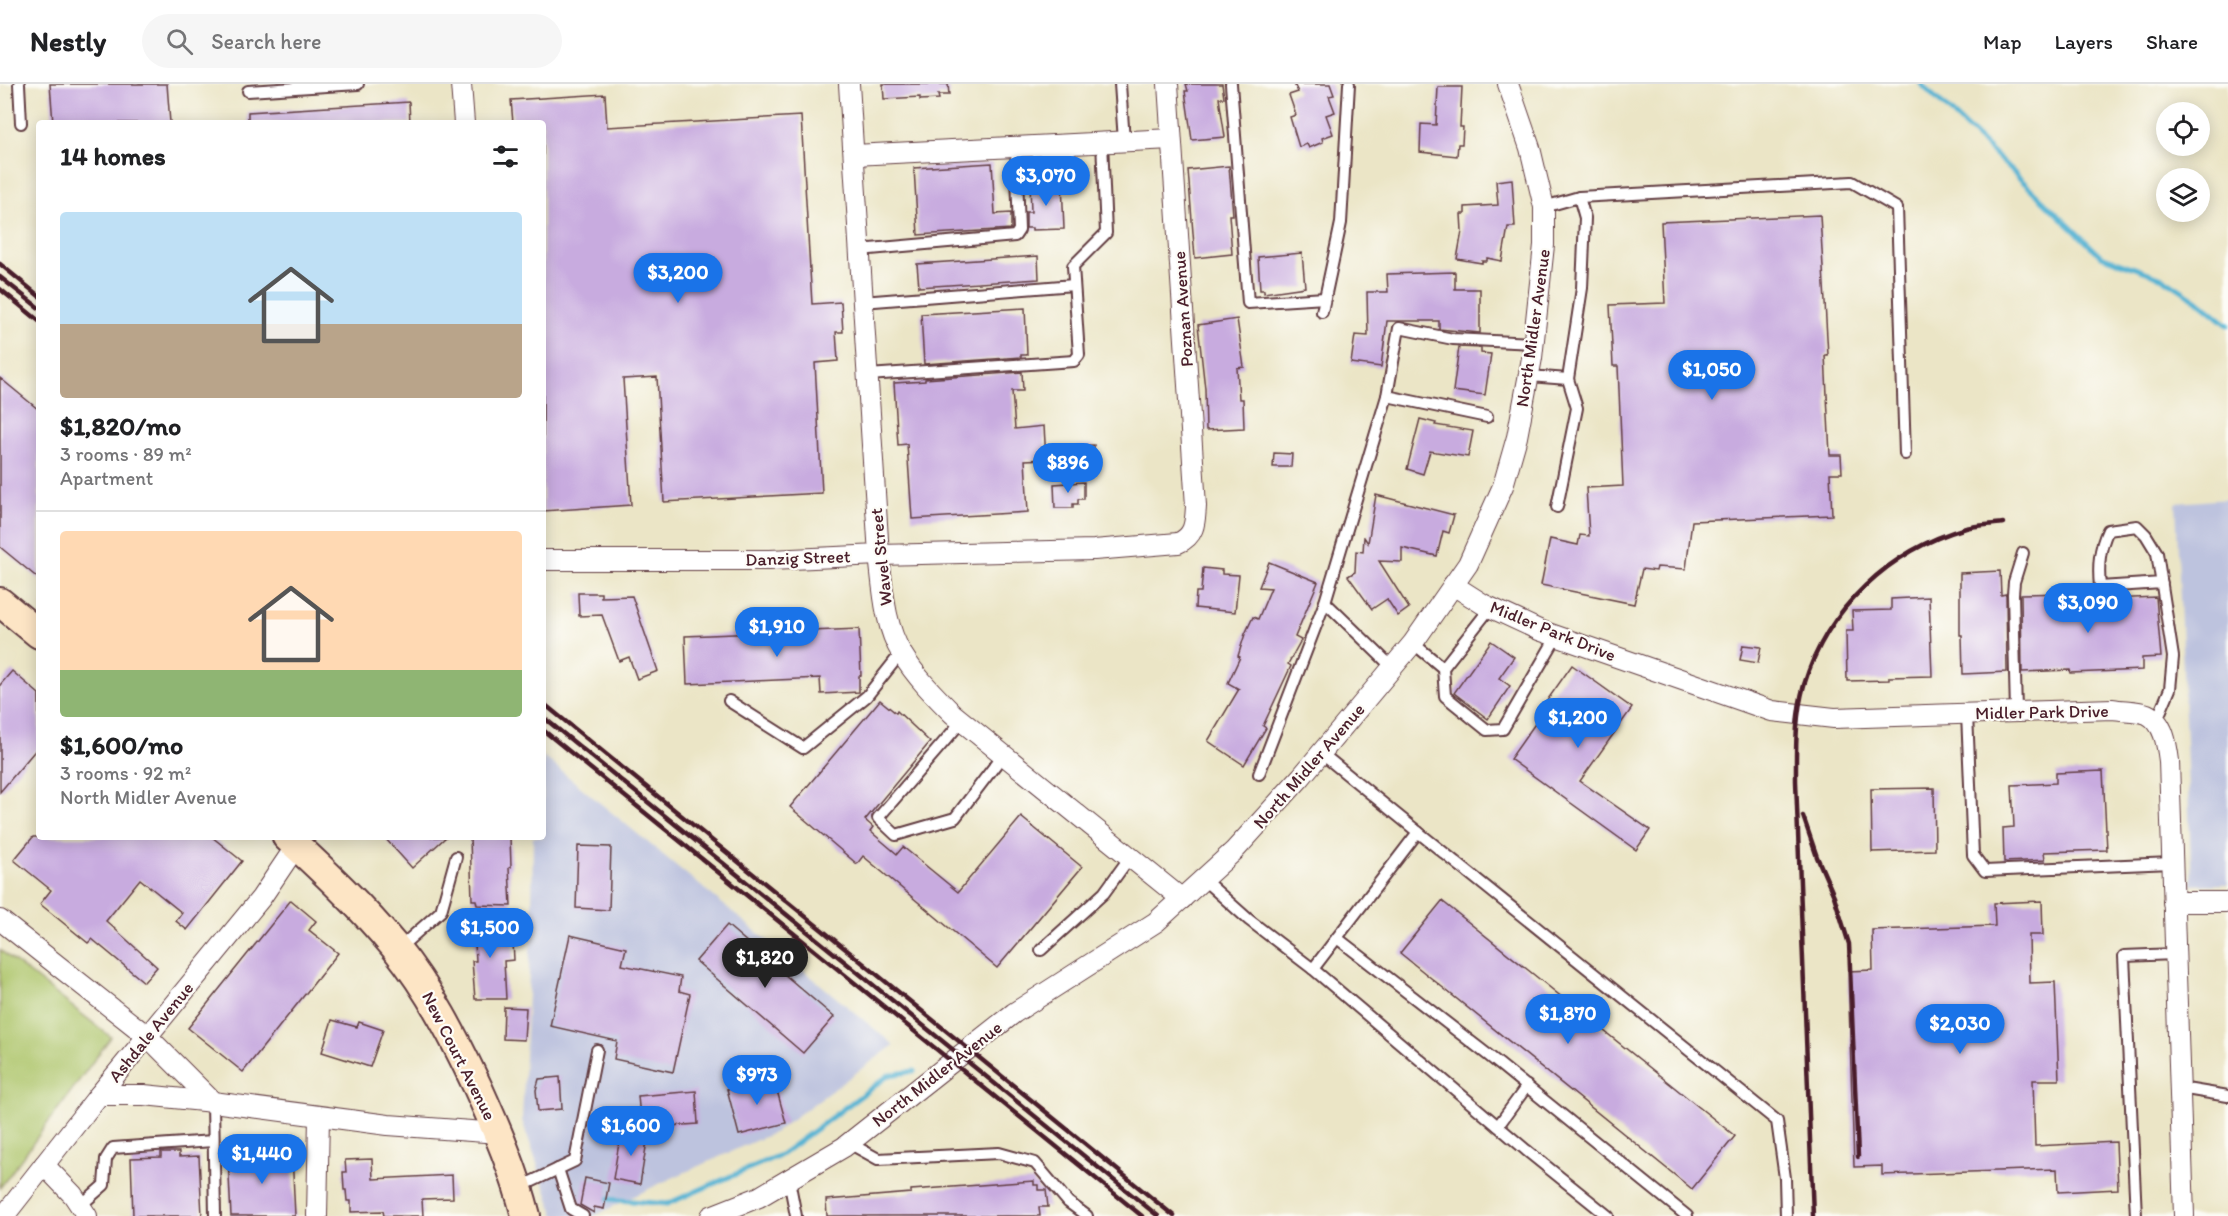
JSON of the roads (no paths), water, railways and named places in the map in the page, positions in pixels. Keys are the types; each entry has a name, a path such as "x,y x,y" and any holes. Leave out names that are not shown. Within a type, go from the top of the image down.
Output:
{"main road":[{"path":"0,602 36,632"},
{"name":"New Court Avenue","path":"296,840 397,950 423,985 454,1038 499,1133 526,1216"}],"street":[{"path":"461,84 464,120"},
{"name":"Wavel Street","path":"849,84 879,555 884,599 893,634 901,653 928,689 962,721 1182,899"},
{"name":"Poznan Avenue","path":"1168,84 1196,506 1195,527 1192,533"},
{"name":"North Midler Avenue","path":"711,1216 759,1197 849,1143 1014,1013 1156,922 1234,851 1321,753 1413,643 1468,564 1503,486 1517,437 1534,343 1544,245 1544,207 1530,148 1508,84"},
{"path":"854,155 1171,139"},
{"name":"Danzig Street","path":"546,560 770,560 1094,550 1178,543 1186,540 1192,533"},
{"name":"Midler Park Drive","path":"1453,585 1491,607 1557,636 1772,711 1834,718 2113,709 2147,714 2156,722"},
{"path":"2156,722 2167,743 2169,761 2184,1216"},
{"name":"Ashdale Avenue","path":"4,1216 99,1095 261,898 296,840"},
{"path":"2173,902 2228,902"},
{"path":"0,920 147,1036 213,1102"},
{"path":"99,1095 144,1095 319,1117 499,1133"},
{"path":"317,1216 319,1117"},
{"path":"44,1165 73,1195 83,1211"}],"lane":[{"path":"19,84 21,123"},
{"path":"248,91 358,84"},
{"path":"1120,84 1124,141"},
{"path":"1231,84 1248,303 1325,298"},
{"path":"1322,312 1341,224 1349,84"},
{"path":"868,375 1074,362 1079,355 1073,266 1106,232 1102,142"},
{"path":"860,250 1015,236 1019,230 1016,147"},
{"path":"1544,207 1579,197 1852,182 1897,208 1905,454"},
{"path":"1557,507 1577,408 1568,379 1582,288 1585,218 1579,197"},
{"path":"862,302 1074,285"},
{"path":"1259,774 1325,602 1386,396 1399,328 1453,339 1534,343"},
{"path":"1528,376 1568,379"},
{"path":"1386,396 1487,417"},
{"path":"2156,722 2170,689 2173,657 2162,583 2157,553 2146,535 2137,526 2108,530 2102,542 2098,565 2100,587 2162,583"},
{"path":"2016,712 2013,594 2016,574 2024,553"},
{"path":"1325,602 1393,668"},
{"path":"1491,607 1443,668 1445,696 1487,730 1503,729 1557,636"},
{"path":"1413,643 1443,668"},
{"path":"729,701 803,748 867,696 901,653"},
{"path":"1967,714 1973,855 1985,870 2172,863"},
{"path":"962,721 878,818 896,835 955,818 1003,755"},
{"path":"1321,753 1777,1121 1785,1178 1786,1216"},
{"path":"1313,969 1418,832"},
{"path":"1041,950 1104,893 1130,857"},
{"path":"397,950 441,911 456,858"},
{"path":"1203,879 1249,920 1313,969 1608,1216"},
{"path":"1337,938 1527,1086 1687,1216"},
{"path":"2136,1216 2124,956 2175,954"},
{"path":"518,1188 574,1161 597,1050"},
{"path":"1498,1126 1527,1086"},
{"path":"2180,1088 2228,1096"},
{"path":"213,1102 215,1216"},
{"path":"83,1211 104,1185 106,1159 113,1148 213,1141"},
{"path":"849,1143 878,1159 999,1153 1035,1163 1068,1202 1087,1216"},
{"path":"558,1169 571,1209 584,1216"},
{"path":"789,1180 796,1216"}],"waterway":[{"path":"1921,84 2101,256 2163,278 2201,303 2228,325"},
{"path":"607,1199 667,1204 782,1154 889,1075 914,1071"}],"railway":[{"path":"0,264 36,294"},
{"path":"0,277 36,306"},
{"path":"0,289 36,319"},
{"path":"1813,1216 1796,781 1796,745 1804,685 1814,657 1828,631 1845,607 1887,567 1938,538 1966,528 2003,523"},
{"path":"546,705 1174,1216"},
{"path":"546,719 1158,1216"},
{"path":"546,732 1142,1216"},
{"path":"1803,816 1834,896 1849,944 1858,1157"}]}
